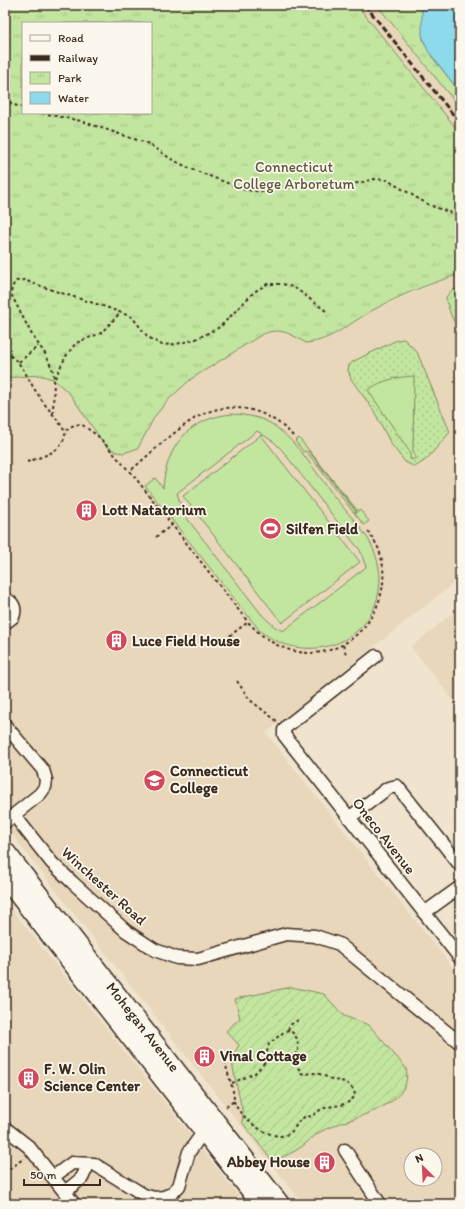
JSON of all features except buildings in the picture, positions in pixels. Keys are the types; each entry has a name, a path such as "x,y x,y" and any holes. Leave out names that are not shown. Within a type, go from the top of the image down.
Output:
{"highway":[{"name":"Mohegan Avenue","path":"5,851 211,1128 261,1204"},
{"name":"Mohegan Avenue","path":"5,878 211,1128 280,1204"}],"street":[{"path":"5,599 12,603 15,610 13,617 5,623"},
{"path":"285,730 376,656"},
{"path":"5,725 43,770 46,778 46,785 43,790 9,818"},
{"name":"Oneco Avenue","path":"285,730 285,738 460,958"},
{"path":"349,818 388,788 397,786 460,865"},
{"name":"Winchester Road","path":"9,818 52,863 126,931 155,950 177,958 198,959 286,934 315,936 339,944 460,1043"},
{"path":"424,913 460,887"},
{"path":"5,1128 29,1147 74,1204"},
{"path":"53,1177 72,1163 96,1164 144,1195 154,1198 164,1197 171,1194 179,1186 189,1152 196,1141 211,1128"},
{"path":"345,1150 380,1204"},
{"path":"65,1192 82,1178 88,1164"}],"path":[{"path":"5,98 12,104 22,108"},
{"path":"47,114 81,121 149,144 171,159 189,168 246,190 265,192 274,188 359,183 374,179 387,180 429,205 460,216"},
{"path":"53,413 54,378 46,355 38,346 11,294 12,287 16,281 24,280 55,292 121,312 132,317 148,337 162,345 177,344 196,338 220,327 254,292 266,284 283,284 296,288 326,311"},
{"path":"54,378 66,356 76,344 101,333 121,312"},
{"path":"19,362 38,346"},
{"path":"5,352 19,362 39,396 53,413 65,432"},
{"path":"130,471 191,422 207,412 226,408 246,409 264,413 277,421 293,436"},
{"path":"27,462 52,452 60,447 65,432 69,427 75,424 81,424 88,427 130,471 248,622 259,634 274,644 291,651 322,651 343,645 362,630 371,618 380,602 383,587 383,567 380,551 368,531"},
{"path":"156,537 172,525"},
{"path":"220,643 248,622"},
{"path":"343,645 346,654"},
{"path":"236,681 250,700 285,730"},
{"path":"264,1063 269,1044 288,1030 290,1025 298,1020"},
{"path":"232,1083 255,1073 268,1059 282,1060 298,1053 298,1039 295,1034 288,1030"},
{"path":"230,1054 225,1058 232,1083 234,1101 241,1115 259,1128 281,1136 288,1135 303,1117 312,1116 324,1108 345,1104 355,1096 354,1090 346,1082 334,1080 317,1073 301,1073 292,1056"},
{"path":"226,1107 234,1101"},
{"path":"5,1173 27,1156"},
{"path":"5,1167 8,1171"}],"shaded area":[{"path":"357,5 377,5 422,60 460,108 460,133"},
{"name":"Connecticut College","path":"460,274 460,578 266,733 460,977 460,1204 303,1204 5,826 5,378 39,375 53,379 70,394 100,438 148,430 163,404 191,379 267,332 273,330 280,331 294,335 300,339 314,342 340,331 374,310"},
{"path":"460,607 460,709 411,647"},
{"path":"5,901 146,1079 245,1204 5,1204"}],"green space":[{"name":"Connecticut College Arboretum","path":"5,5 357,5 460,133 460,274 427,285 395,299 366,314 325,339 306,343 285,332 274,331 261,335 191,379 169,399 155,416 138,448 124,453 116,452 104,444 70,394 53,379 39,375 5,378"},
{"path":"377,5 422,5 423,40 432,57 460,92 460,108"},
{"path":"460,288 460,332 451,315 446,297 452,290"},
{"path":"404,339 417,352 450,432 427,459 415,467 405,462 391,444 374,411 351,379 348,370 349,365 354,361 397,340"},
{"path":"414,376 413,450 416,458 411,460 409,451 368,390 390,380"},
{"path":"232,414 244,415 266,421 276,427 292,441 307,459 371,544 377,560 380,576 377,599 369,618 355,632 339,642 320,648 300,648 279,642 260,631 145,486 155,478 163,488 169,459 182,437 192,428 204,421","holes":["257,431 274,442 360,550 366,567 283,631 275,627 262,615 189,521 183,512 177,493"]},
{"name":"Silfen Field","path":"261,435 360,562 282,623 183,496"},
{"path":"299,438 358,511 360,510 369,521 364,525 355,514 357,512 308,450 356,512 354,513 306,451 304,452 295,441"},
{"path":"291,987 324,994 344,1016 369,1025 406,1068 406,1082 400,1093 390,1102 377,1110 322,1131 299,1149 272,1161 242,1122 243,1114 231,1059 239,1045 226,1031 240,1018 235,999"}],"water":[{"path":"422,5 460,5 460,92 428,51 422,35"}],"railway":[{"path":"365,5 460,123"}],"place":[{"name":"Lott Natatorium","path":"87,510"},
{"name":"Silfen Field","path":"271,529"},
{"name":"Luce Field House","path":"117,641"},
{"name":"Connecticut College","path":"154,780"},
{"name":"Vinal Cottage","path":"205,1056"},
{"name":"F. W. Olin Science Center","path":"29,1078"},
{"name":"Abbey House","path":"325,1162"}]}
